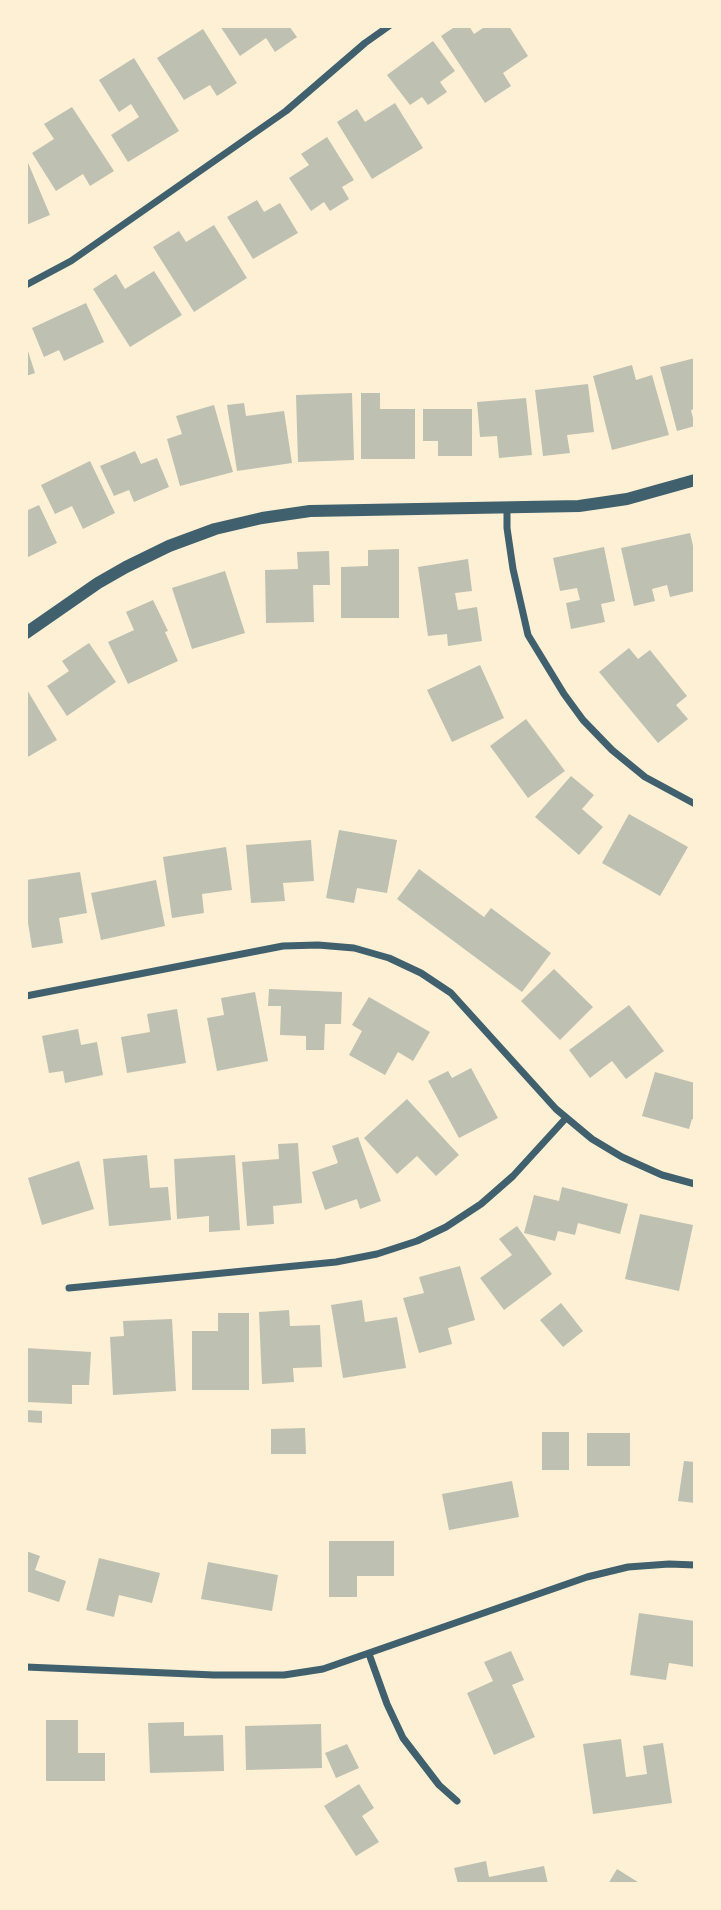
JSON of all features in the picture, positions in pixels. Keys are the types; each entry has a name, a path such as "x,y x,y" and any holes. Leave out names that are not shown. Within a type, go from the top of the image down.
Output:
{"street":[{"path":"26,285 71,261 286,111 356,50 389,26"},
{"path":"26,633 126,566 215,529 262,518 310,512 579,506 627,499 695,480"},
{"path":"508,507 513,569 528,635 564,694 583,720 612,750 645,777 695,804"},
{"path":"26,996 283,946 318,944 354,948 389,958 421,973 451,993 566,1118 592,1139 622,1157 662,1175 695,1184"},
{"path":"69,1288 336,1262 377,1254 407,1244 446,1227 481,1204 513,1176 566,1118"},
{"path":"26,1667 214,1675 284,1675 323,1669 587,1577 628,1567 695,1565"},
{"path":"369,1654 403,1738 439,1785 457,1801"}],"building":[{"path":"220,26 289,26 297,37 275,52 266,38 240,56"},
{"path":"456,26 469,26 474,34 486,26 509,26 528,56 503,73 511,86 485,103 441,36"},
{"path":"203,29 237,83 217,96 210,85 184,100 157,58"},
{"path":"433,41 455,71 440,82 447,92 428,105 422,97 410,105 387,75"},
{"path":"134,58 179,131 128,162 111,135 139,117 131,104 119,112 99,80"},
{"path":"395,103 423,148 372,179 337,122 357,109 365,122"},
{"path":"72,107 114,171 90,186 83,174 56,191 32,153 54,139 44,124"},
{"path":"327,137 354,180 342,187 349,199 330,211 324,202 311,211 289,178 309,165 301,154"},
{"path":"26,158 50,215 26,225"},
{"path":"257,200 264,212 280,203 298,233 253,259 227,217"},
{"path":"214,225 247,278 194,312 153,247 179,231 186,242"},
{"path":"154,271 182,315 130,347 93,289 116,274 125,289"},
{"path":"86,303 104,342 64,361 59,350 44,357 32,328"},
{"path":"26,349 35,373 26,376"},
{"path":"695,358 695,409 691,410 695,426 677,431 660,367"},
{"path":"632,365 636,380 652,375 669,435 612,450 593,376"},
{"path":"588,384 594,432 567,435 570,453 543,456 535,390"},
{"path":"352,393 354,460 298,462 296,395"},
{"path":"361,393 380,393 380,409 415,409 415,459 361,459"},
{"path":"526,398 532,455 499,458 497,436 480,437 477,402"},
{"path":"244,403 246,416 284,411 292,463 237,471 227,405"},
{"path":"214,405 233,472 180,486 167,439 182,434 176,416"},
{"path":"423,409 472,409 472,456 438,456 438,441 423,441"},
{"path":"135,451 141,464 157,458 169,487 134,502 129,490 114,496 100,466"},
{"path":"90,461 115,513 83,529 72,506 55,514 41,485"},
{"path":"39,505 57,543 26,558 26,511"},
{"path":"690,533 695,554 695,591 670,597 667,585 652,589 655,601 634,606 621,548"},
{"path":"604,547 615,601 601,604 605,622 571,629 566,603 580,600 577,588 560,591 553,558"},
{"path":"399,549 399,618 341,618 341,567 368,566 368,550"},
{"path":"329,551 330,585 313,585 314,622 266,623 265,570 298,569 297,552"},
{"path":"468,559 472,591 455,593 458,610 477,607 482,641 448,646 447,634 428,636 418,567"},
{"path":"225,571 245,633 192,649 172,588"},
{"path":"153,600 168,631 165,632 178,661 128,684 108,642 134,630 126,612"},
{"path":"89,643 116,682 67,716 47,686 69,671 62,661"},
{"path":"629,648 638,659 650,650 687,696 676,705 688,719 658,743 599,672"},
{"path":"480,665 504,718 452,742 427,690"},
{"path":"26,688 57,740 26,758"},
{"path":"526,719 565,771 528,798 490,746"},
{"path":"571,776 594,795 582,809 603,827 579,855 535,817"},
{"path":"629,814 688,847 660,896 602,863"},
{"path":"339,830 397,840 387,893 357,888 354,903 326,898"},
{"path":"311,840 314,881 283,883 285,901 251,903 246,845"},
{"path":"226,847 232,890 202,894 204,913 172,918 163,857"},
{"path":"419,869 484,917 491,908 551,953 522,992 397,899"},
{"path":"80,872 87,913 59,918 63,943 32,948 26,910 26,880"},
{"path":"156,880 165,926 101,940 91,893"},
{"path":"554,969 593,1007 560,1040 521,1001"},
{"path":"269,989 342,992 341,1024 325,1024 324,1050 306,1050 306,1036 280,1035 281,1006 268,1006"},
{"path":"255,992 268,1061 217,1071 207,1018 224,1015 221,998"},
{"path":"369,997 430,1032 413,1061 398,1052 385,1075 349,1055 362,1031 352,1025"},
{"path":"629,1005 664,1051 626,1079 612,1061 590,1078 569,1050"},
{"path":"177,1009 186,1063 127,1073 121,1037 150,1032 147,1014"},
{"path":"78,1029 81,1045 97,1042 103,1075 65,1083 63,1071 49,1073 42,1036"},
{"path":"471,1068 498,1118 459,1138 428,1081 448,1071 452,1078"},
{"path":"655,1072 695,1083 695,1120 692,1119 689,1129 642,1116"},
{"path":"407,1099 459,1155 436,1176 417,1156 397,1174 364,1138"},
{"path":"358,1137 381,1201 360,1209 357,1199 325,1210 312,1172 338,1163 332,1146"},
{"path":"298,1143 302,1203 273,1206 274,1224 247,1226 242,1162 279,1159 278,1144"},
{"path":"147,1155 150,1188 168,1187 171,1220 109,1226 103,1159"},
{"path":"235,1155 240,1230 209,1232 209,1216 177,1219 174,1159"},
{"path":"79,1161 94,1209 42,1225 28,1178"},
{"path":"562,1187 628,1204 620,1234 578,1223 575,1235 558,1231 555,1241 524,1233 534,1195 559,1201"},
{"path":"640,1214 693,1225 679,1291 625,1279"},
{"path":"517,1226 552,1274 504,1310 480,1278 512,1255 499,1239"},
{"path":"460,1266 475,1320 448,1328 452,1344 419,1353 403,1298 424,1293 419,1277"},
{"path":"362,1300 365,1322 397,1317 406,1368 343,1378 331,1305"},
{"path":"561,1303 583,1331 563,1347 540,1320"},
{"path":"289,1310 290,1326 320,1325 322,1367 293,1368 294,1382 262,1384 259,1312"},
{"path":"218,1313 249,1313 249,1390 192,1390 192,1331 218,1331"},
{"path":"172,1319 176,1391 113,1395 110,1337 124,1336 123,1321"},
{"path":"26,1348 91,1352 89,1385 72,1385 72,1404 26,1402"},
{"path":"26,1410 42,1411 42,1423 26,1422"},
{"path":"305,1428 306,1454 271,1454 271,1429"},
{"path":"542,1432 569,1432 569,1470 542,1470"},
{"path":"587,1433 630,1433 630,1466 587,1466"},
{"path":"684,1461 695,1462 695,1503 678,1501"},
{"path":"512,1481 519,1517 449,1530 442,1494"},
{"path":"329,1541 394,1541 394,1576 357,1576 357,1597 329,1597"},
{"path":"26,1551 40,1556 35,1570 66,1581 59,1602 26,1591"},
{"path":"99,1558 160,1573 152,1603 119,1595 114,1617 86,1610"},
{"path":"208,1562 278,1575 272,1611 201,1599"},
{"path":"639,1613 695,1621 695,1667 669,1663 666,1680 630,1675"},
{"path":"511,1651 524,1680 512,1685 535,1737 494,1755 467,1693 493,1681 484,1662"},
{"path":"46,1720 78,1720 78,1753 105,1753 105,1781 46,1781"},
{"path":"184,1722 184,1736 223,1735 224,1771 150,1773 148,1723"},
{"path":"321,1724 322,1768 246,1770 245,1726"},
{"path":"621,1739 626,1777 647,1774 643,1746 663,1743 672,1803 593,1814 583,1744"},
{"path":"347,1744 359,1768 336,1778 325,1753"},
{"path":"359,1784 374,1808 362,1816 379,1842 356,1856 324,1806"},
{"path":"486,1861 489,1877 544,1866 548,1884 458,1884 454,1868"},
{"path":"617,1869 641,1884 608,1884"}]}
